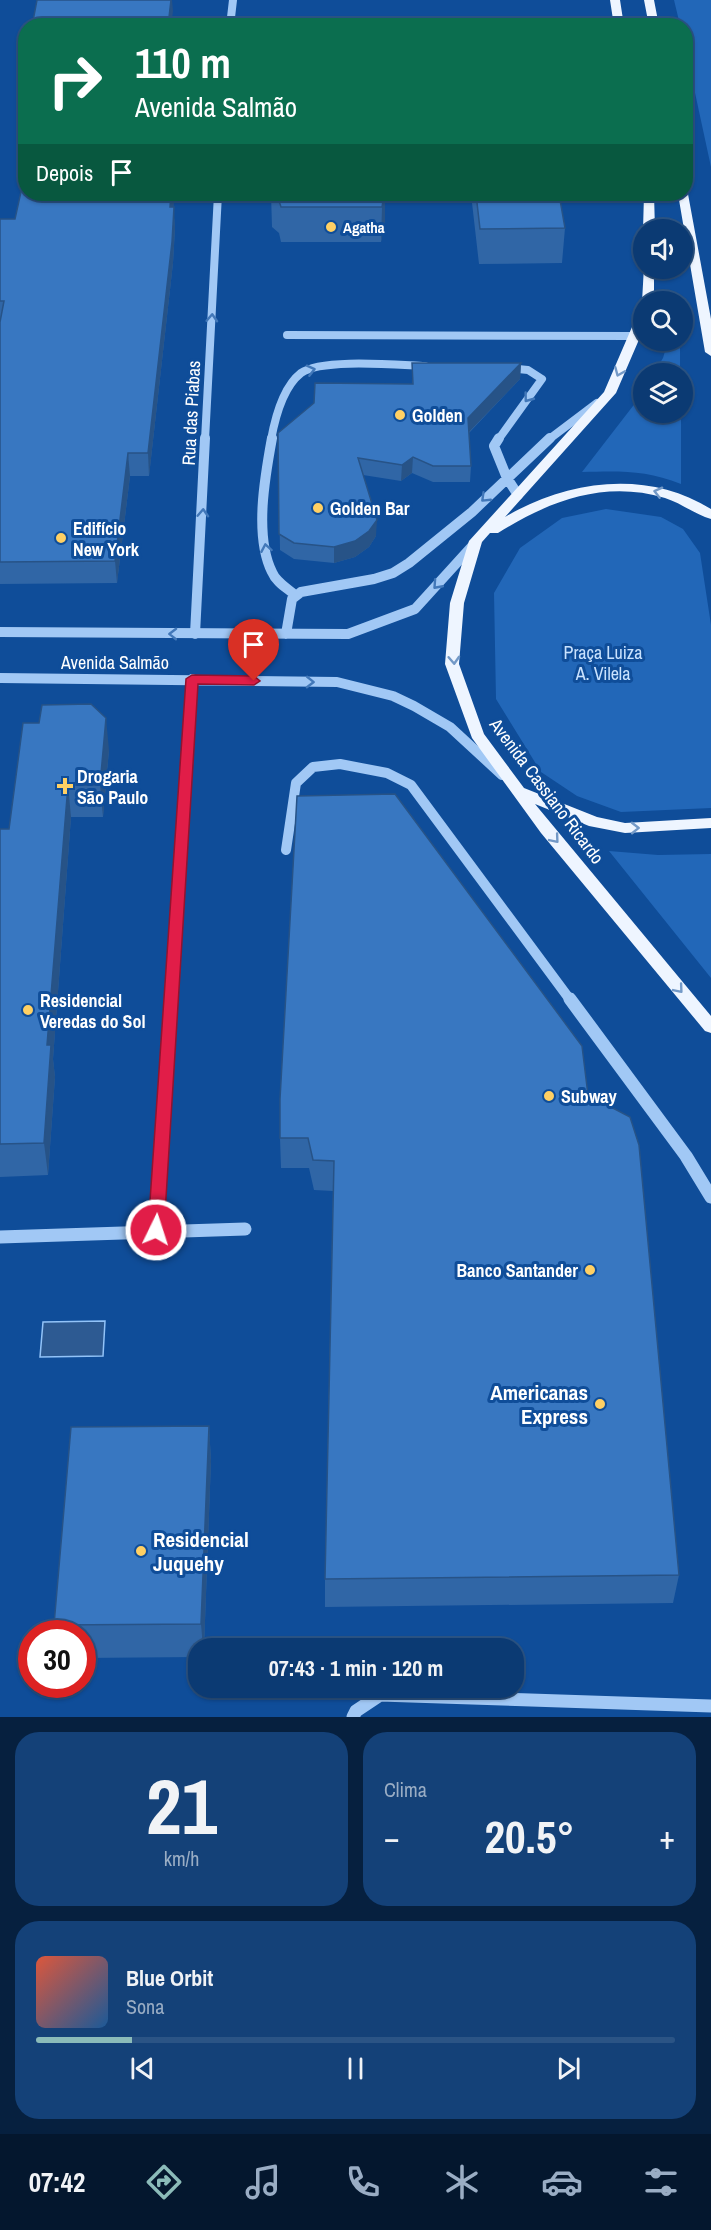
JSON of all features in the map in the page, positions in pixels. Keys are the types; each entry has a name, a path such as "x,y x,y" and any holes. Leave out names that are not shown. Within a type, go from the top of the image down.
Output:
{"main road":[{"path":"615,0 618,18"},
{"path":"649,0 652,18"},
{"path":"649,201 650,219"},
{"path":"684,201 711,352"},
{"name":"Avenida Cassiano Ricardo","path":"633,338 610,393 476,542 457,603 452,664 477,735 546,829 711,1027"},
{"path":"476,542 523,511 566,493 590,488 623,485 647,490 696,504 711,515"},
{"path":"520,792 594,822 625,828 711,823"}],"street":[{"path":"231,18 233,0"},
{"name":"Rua das Piabas","path":"195,634 218,201"},
{"path":"287,335 633,336"},
{"path":"295,595 272,573 264,545 265,471 283,398 293,378 304,370 335,365 441,366"},
{"path":"498,367 528,370 542,380 494,446 507,478 518,495"},
{"path":"286,634 292,599 295,595 300,592 374,579 393,573 409,563 472,512 542,444 610,393"},
{"name":"Avenida Salmão","path":"0,632 348,634 415,609 476,542"},
{"name":"Avenida Salmão","path":"0,678 337,682 393,696 450,727 520,792"},
{"path":"156,1230 192,679"},
{"path":"286,850 296,783 313,768 340,764 387,772 411,785 686,1156 711,1197"},
{"path":"0,1237 156,1230 245,1229"},
{"path":"353,1717 356,1711 380,1695 711,1706"}],"green space":[{"path":"674,0 711,0 711,167 693,83 693,18 678,18"},
{"path":"665,351 680,351 680,363 660,363"},
{"path":"633,406 633,423 681,423 681,484 644,474 582,472"},
{"name":"Praça Luiza A. Vilela","path":"606,509 661,517 683,529 700,553 711,625 711,808 621,812 577,796 541,772 496,699 494,593 520,548 562,518"},
{"path":"609,851 658,855 711,854 711,978"}],"shaded area":[{"path":"105,1321 103,1356 40,1357 43,1322"}],"building":[{"path":"37,0 171,0 169,18 34,18"},
{"path":"19,201 170,201 170,207 174,207 148,453 128,453 115,561 0,562 0,322 4,301 0,301 0,219 15,219"},
{"path":"279,201 383,201 382,207 281,207"},
{"path":"477,201 560,201 565,228 480,229"},
{"path":"412,363 521,363 468,418 471,466 433,466 413,457 402,465 358,458 377,520 369,531 355,541 334,547 294,543 279,534 278,433 314,403 315,383 413,384"},
{"path":"91,704 106,718 100,785 68,785 47,1045 51,1045 44,1143 0,1144 0,829 9,829 23,723 39,723 42,705"},
{"path":"395,794 582,1046 588,1095 630,1117 639,1145 679,1575 325,1579 334,1161 313,1160 308,1138 280,1138 280,1099 297,796"},
{"name":"Residencial Juquehy","path":"209,1426 201,1624 96,1625 96,1620 54,1620 71,1427"}],"place":[{"name":"Agatha","path":"331,227"},
{"name":"Golden","path":"400,415"},
{"name":"Golden Bar","path":"318,508"},
{"name":"Edifício New York","path":"61,538"},
{"name":"Drogaria São Paulo","path":"65,786"},
{"name":"Residencial Veredas do Sol","path":"28,1010"},
{"name":"Subway","path":"549,1096"},
{"name":"Banco Santander","path":"590,1270"},
{"name":"Americanas Express","path":"600,1404"},
{"name":"Residencial Juquehy","path":"141,1551"}],"route":[{"path":"156,1230 192,679 254,681"}]}
